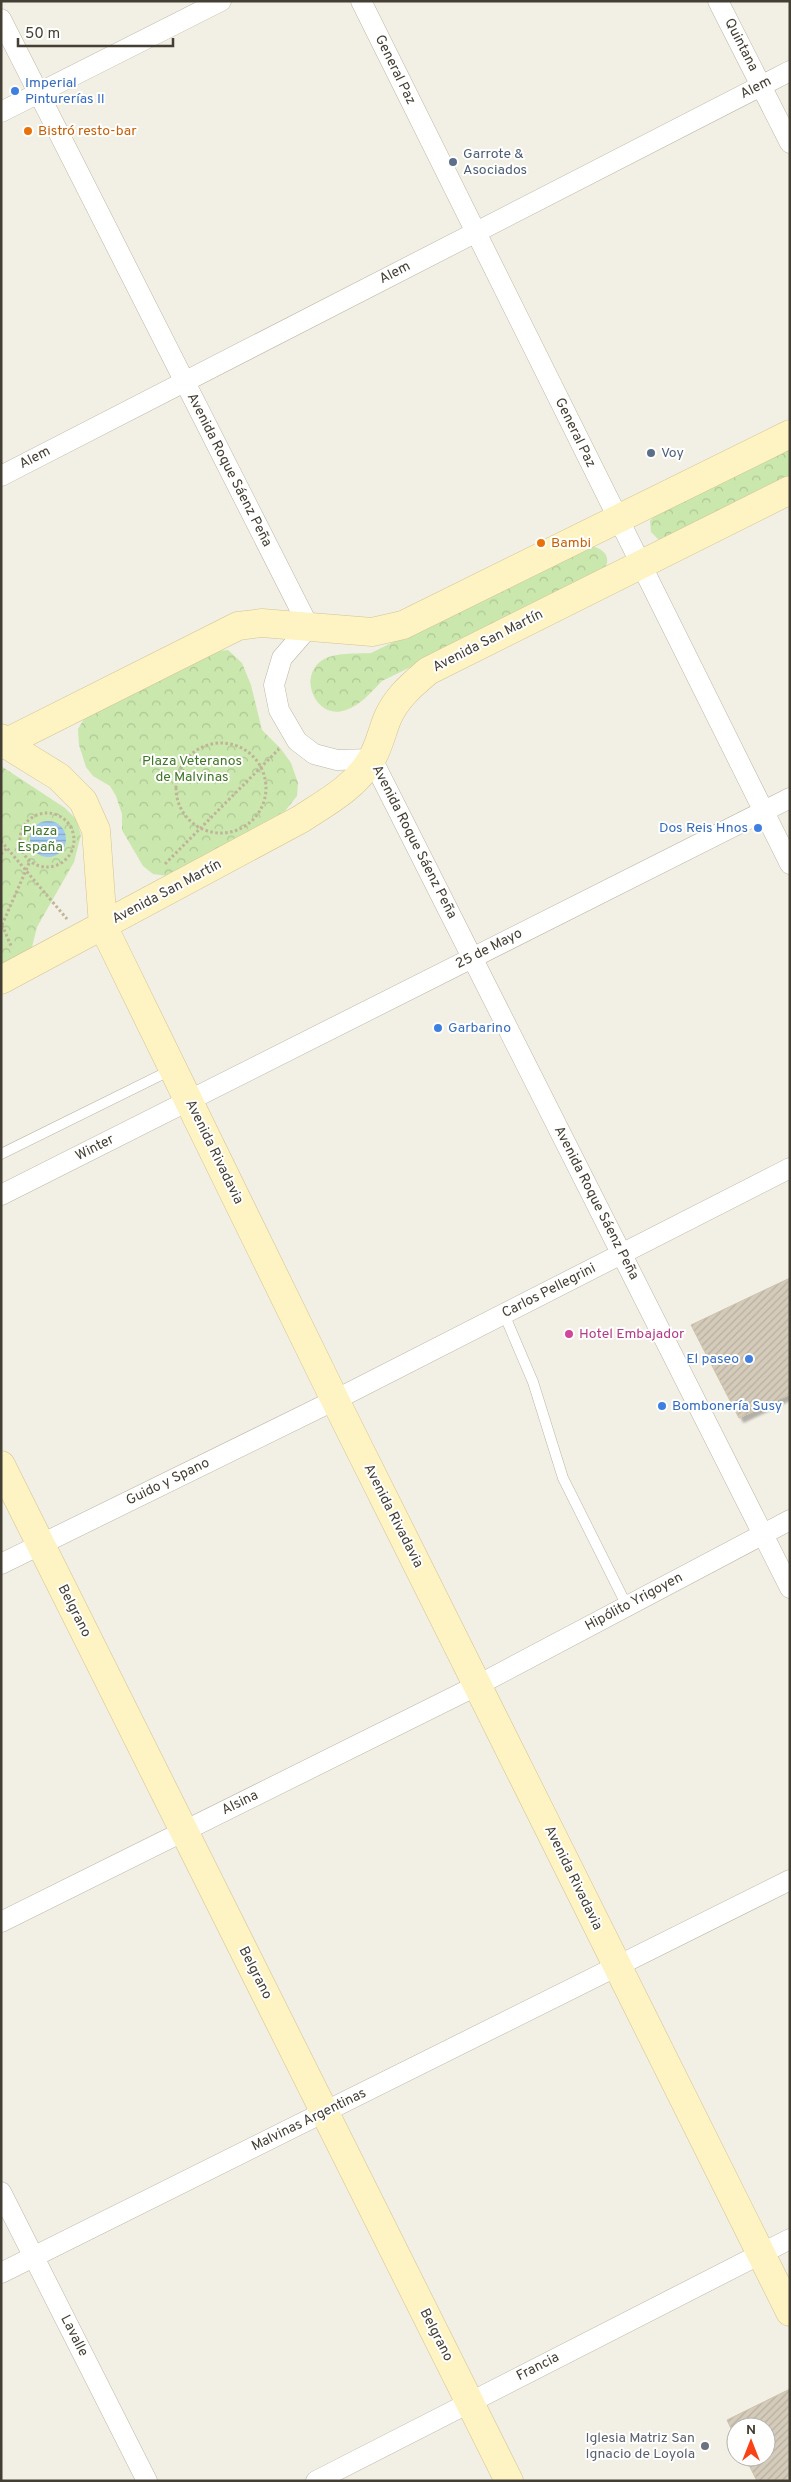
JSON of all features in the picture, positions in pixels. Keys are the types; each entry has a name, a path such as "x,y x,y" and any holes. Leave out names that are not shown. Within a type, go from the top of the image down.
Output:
{"main road":[{"path":"2,742 238,626 262,623 372,632 404,625 790,434"},
{"name":"Avenida San Martín","path":"1,980 301,819 342,792 360,775 372,758 388,716 401,694 428,671 790,490"},
{"name":"Avenida Rivadavia","path":"2,742 59,777 83,801 96,830 92,932 173,1068 335,1400 790,2312"},
{"name":"Belgrano","path":"1,1466 509,2481"}],"street":[{"path":"1,112 221,1"},
{"name":"General Paz","path":"361,1 790,864"},
{"name":"Quintana","path":"718,1 790,143"},
{"name":"Avenida Roque Sáenz Peña","path":"1,19 309,627 282,658 274,684 279,710 297,741 314,754 337,760 372,758 790,1588"},
{"name":"Alem","path":"1,476 475,231 790,71"},
{"name":"25 de Mayo","path":"189,1100 790,798"},
{"name":"Winter","path":"1,1195 189,1100"},
{"name":"Carlos Pellegrini","path":"335,1400 790,1168"},
{"name":"Guido y Spano","path":"1,1564 335,1400"},
{"name":"Hipólito Yrigoyen","path":"478,1685 790,1520"},
{"name":"Alsina","path":"1,1922 478,1685"},
{"name":"Malvinas Argentinas","path":"1,2273 790,1880"},
{"name":"Lavalle","path":"1,2192 147,2481"},
{"name":"Francia","path":"316,2481 790,2239"}],"lane":[{"path":"1,1154 173,1068"},
{"path":"504,1314 533,1382 562,1478 627,1606"}],"path":[{"path":"159,870 293,735"},
{"path":"214,743 229,743 244,748 256,758 267,787 264,802 257,816 245,826 232,832 217,832 201,827 191,821 182,810 177,796 178,775 188,756 200,748 214,743"},
{"path":"41,813 59,815 67,820 74,837 70,854 56,866 38,866 30,861 24,855 20,838 26,822 41,813"},
{"path":"1,841 26,870 92,932"},
{"path":"1,854 7,848"},
{"path":"2,925 30,861"}],"green space":[{"path":"790,445 790,479 668,540 658,539 651,532 650,521 657,513"},
{"path":"595,547 607,556 605,569 597,576 382,681 357,705 336,712 327,710 319,704 314,696 311,678 314,669 326,658 345,654 371,653 585,548"},
{"name":"Plaza Veteranos de Malvinas","path":"228,650 242,663 251,685 262,730 281,749 291,763 298,783 297,796 285,811 168,876 153,874 143,866 122,830 122,814 116,796 110,786 93,776 86,767 79,745 78,729 84,719 210,652"},
{"name":"Plaza España","path":"1,766 65,808 76,819 81,835 74,862 37,927 32,947 26,957 1,968"}],"water":[{"path":"48,821 55,822 61,826 65,832 65,846 61,852 55,856 48,857 41,856 35,852 31,846 30,839 31,832 35,826 41,822"}],"building":[{"name":"El paseo","path":"790,1278 790,1394 739,1418 691,1325"},
{"path":"790,2389 790,2481 757,2481 750,2467 776,2467 776,2417 733,2417"}],"place":[{"name":"Imperial Pinturerías II","path":"15,91"},
{"name":"Bistró resto-bar","path":"28,131"},
{"name":"Garrote & Asociados","path":"453,162"},
{"name":"Voy","path":"651,453"},
{"name":"Bambi","path":"541,543"},
{"name":"Dos Reis Hnos","path":"758,828"},
{"name":"Garbarino","path":"438,1028"},
{"name":"Hotel Embajador","path":"569,1334"},
{"name":"El paseo","path":"749,1359"},
{"name":"Bombonería Susy","path":"662,1406"},
{"name":"Iglesia Matriz San Ignacio de Loyola","path":"705,2446"}]}
